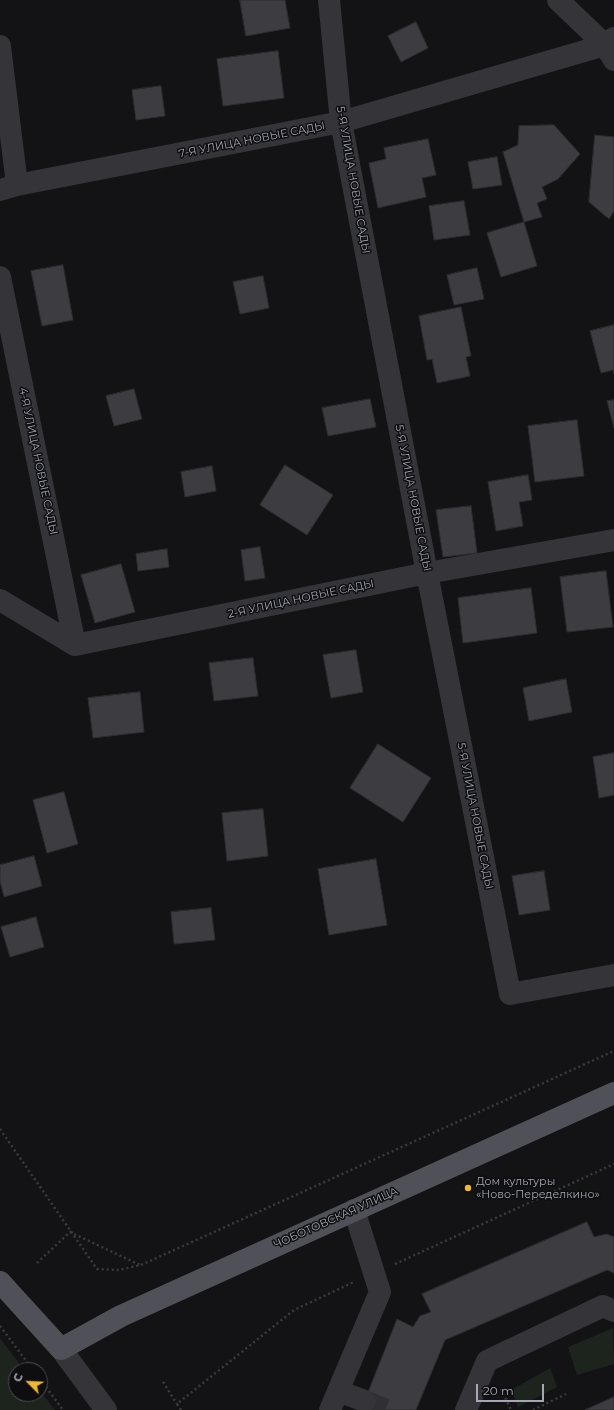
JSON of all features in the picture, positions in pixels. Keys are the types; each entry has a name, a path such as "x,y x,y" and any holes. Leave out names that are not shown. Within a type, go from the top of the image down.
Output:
{"main road":[{"name":"ЧОБОТОВСКАЯ УЛИЦА","path":"61,1349 121,1316 614,1093"},
{"path":"0,1282 61,1349"}],"street":[{"name":"5-Я УЛИЦА НОВЫЕ САДЫ","path":"329,0 341,122 427,573 510,994 614,975"},
{"path":"558,0 611,48"},
{"path":"0,46 9,187"},
{"name":"7-Я УЛИЦА НОВЫЕ САДЫ","path":"9,187 341,122 611,48"},
{"name":"4-Я УЛИЦА НОВЫЕ САДЫ","path":"0,277 75,645"},
{"name":"2-Я УЛИЦА НОВЫЕ САДЫ","path":"75,645 427,573 614,540"},
{"path":"0,600 75,645"},
{"path":"354,1210 380,1292 334,1400 365,1401"},
{"path":"466,1410 487,1361 603,1306 614,1311"},
{"path":"61,1349 106,1410"}],"path":[{"path":"0,1130 70,1232 97,1268 119,1270 140,1265 614,1051"},
{"path":"70,1232 140,1265"},
{"path":"37,1263 70,1232"},
{"path":"0,1326 27,1362"},
{"path":"163,1382 177,1404"},
{"path":"48,1390 63,1410"},
{"path":"533,1410 566,1394"}],"shaded area":[{"path":"613,1328 614,1364 577,1375 568,1347"},
{"path":"0,1338 18,1362 8,1362 8,1402 48,1401 55,1410 0,1410"},
{"path":"550,1368 557,1387 518,1407 511,1390"}],"building":[{"path":"240,0 285,0 290,28 246,36"},
{"path":"416,22 428,48 401,62 388,36"},
{"path":"278,51 284,98 223,106 217,59"},
{"path":"161,86 165,116 136,120 132,90"},
{"path":"554,125 580,154 558,179 542,187 547,199 537,203 542,217 524,222 503,152 518,145 519,126"},
{"path":"595,135 614,137 614,211 609,219 589,202"},
{"path":"428,139 436,175 422,178 426,197 378,208 369,163 386,159 384,148"},
{"path":"497,157 502,185 473,189 468,162"},
{"path":"464,201 470,235 434,240 429,206"},
{"path":"524,222 537,266 501,277 487,233"},
{"path":"63,265 73,320 42,326 31,271"},
{"path":"477,268 484,299 454,305 447,275"},
{"path":"263,276 269,308 240,314 233,282"},
{"path":"461,307 471,356 466,357 470,376 437,383 432,359 427,360 419,316"},
{"path":"614,325 614,374 613,370 601,373 590,331"},
{"path":"134,389 142,419 114,426 106,396"},
{"path":"370,399 376,427 328,436 322,408"},
{"path":"614,400 614,428 607,401"},
{"path":"577,420 584,476 535,482 528,426"},
{"path":"285,465 333,495 307,535 260,505"},
{"path":"212,466 216,491 185,497 181,472"},
{"path":"528,475 532,500 519,502 523,526 496,531 488,482"},
{"path":"471,506 477,553 443,557 436,510"},
{"path":"260,547 265,578 245,581 241,550"},
{"path":"167,549 169,567 138,571 136,554"},
{"path":"121,564 135,612 95,623 81,575"},
{"path":"606,571 613,627 567,632 560,577"},
{"path":"531,588 537,633 463,643 458,598"},
{"path":"356,650 363,692 331,698 323,655"},
{"path":"253,658 258,696 214,701 209,663"},
{"path":"566,679 572,712 529,721 523,688"},
{"path":"140,692 144,732 93,738 88,698"},
{"path":"378,744 431,778 403,822 350,788"},
{"path":"614,753 614,795 599,798 593,757"},
{"path":"64,792 78,844 47,853 33,800"},
{"path":"263,809 268,856 227,861 222,813"},
{"path":"34,856 42,886 4,897 0,881 0,865"},
{"path":"376,859 387,925 329,935 318,869"},
{"path":"544,871 550,910 519,915 512,876"},
{"path":"211,908 215,940 174,944 171,912"},
{"path":"36,917 44,947 10,957 1,927"},
{"path":"587,1222 594,1237 607,1234 614,1237 614,1273 607,1270 445,1340 416,1410 361,1410 397,1319 413,1327 420,1316 431,1312 422,1294"},
{"path":"614,1397 614,1410 585,1410"}],"tunnel":[{"path":"365,1401 386,1410"}],"place":[{"name":"Дом культуры «Ново-Переделкино»","path":"468,1188"}]}
